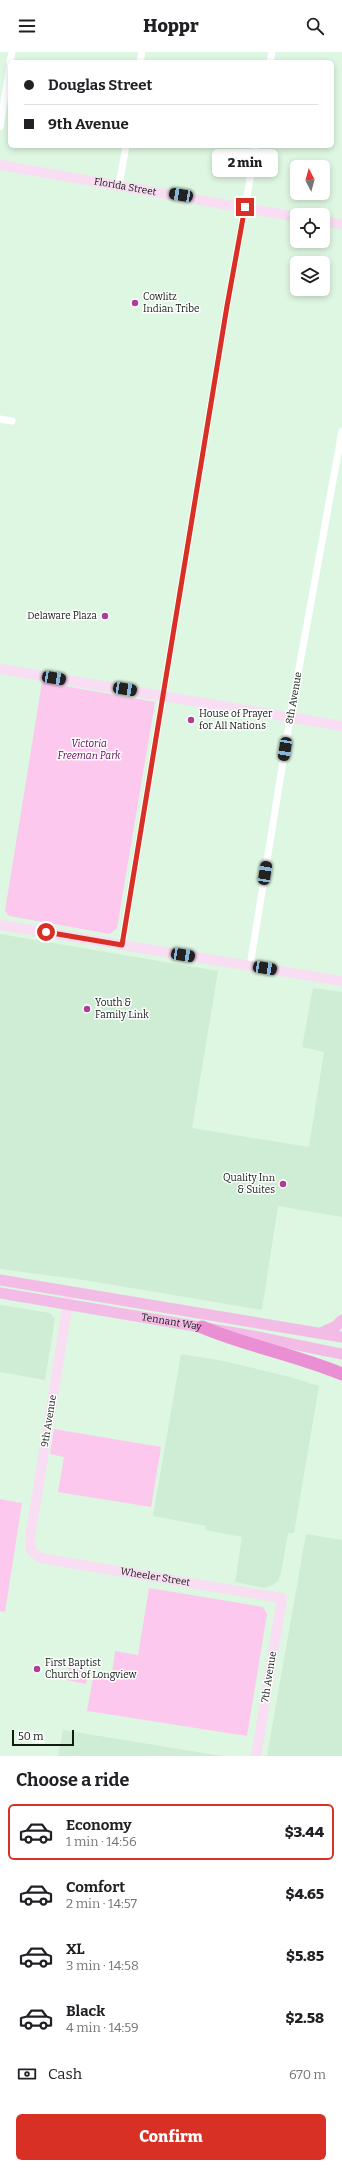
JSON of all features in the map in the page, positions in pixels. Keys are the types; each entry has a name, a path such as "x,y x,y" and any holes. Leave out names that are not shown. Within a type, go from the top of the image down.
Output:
{"highway":[{"path":"202,1327 234,1340 277,1352 342,1374"}],"main road":[{"name":"Tennant Way","path":"0,1280 320,1332 342,1337"},
{"name":"Tennant Way","path":"0,1293 202,1327 342,1354"},
{"path":"320,1332 336,1326 342,1320"}],"street":[{"path":"0,127 8,76"},
{"path":"119,185 126,148"},
{"path":"122,945 162,696 256,148"},
{"name":"Florida Street","path":"0,165 290,216"},
{"path":"330,222 342,224"},
{"path":"0,419 12,421"},
{"name":"8th Avenue","path":"250,966 290,718 342,431"},
{"path":"0,669 342,726"},
{"path":"0,925 342,981"},
{"name":"9th Avenue","path":"31,1550 30,1538 70,1291"},
{"name":"Wheeler Street","path":"31,1550 40,1558 282,1598"},
{"name":"7th Avenue","path":"256,1756 282,1598"}],"shaded area":[{"path":"0,934 218,971 192,1128 309,1147 324,1052 302,1047 313,988 342,992 342,1217 278,1206 262,1310 84,1280 0,1269"},
{"path":"0,1305 50,1313 55,1319 45,1380 0,1372"},
{"path":"181,1354 224,1361 290,1377 319,1386 294,1533 288,1533 281,1573 278,1581 273,1585 264,1588 235,1582 242,1537 205,1530 206,1526 153,1516"},
{"path":"306,1534 342,1540 342,1756 267,1756"},
{"path":"63,1730 222,1756 58,1756"}],"green space":[{"name":"Victoria Freeman Park","path":"42,682 155,702 117,928 110,934 9,916 5,911"},
{"path":"54,1429 161,1447 151,1507 58,1492 64,1457 50,1454"},
{"path":"0,1499 22,1503 5,1612 0,1611"},
{"path":"149,1588 263,1607 267,1614 247,1736 87,1711 93,1677 111,1680 115,1651 138,1655"},
{"path":"69,1667 88,1671 86,1684 66,1680"}],"place":[{"name":"Cowlitz Indian Tribe","path":"135,303"},
{"name":"Delaware Plaza","path":"105,616"},
{"name":"House of Prayer for All Nations","path":"191,720"},
{"name":"Youth & Family Link","path":"87,1009"},
{"name":"Quality Inn & Suites","path":"283,1184"},
{"name":"First Baptist Church of Longview","path":"37,1669"}],"route":[{"path":"46,932 122,945 162,696 245,207"}]}
